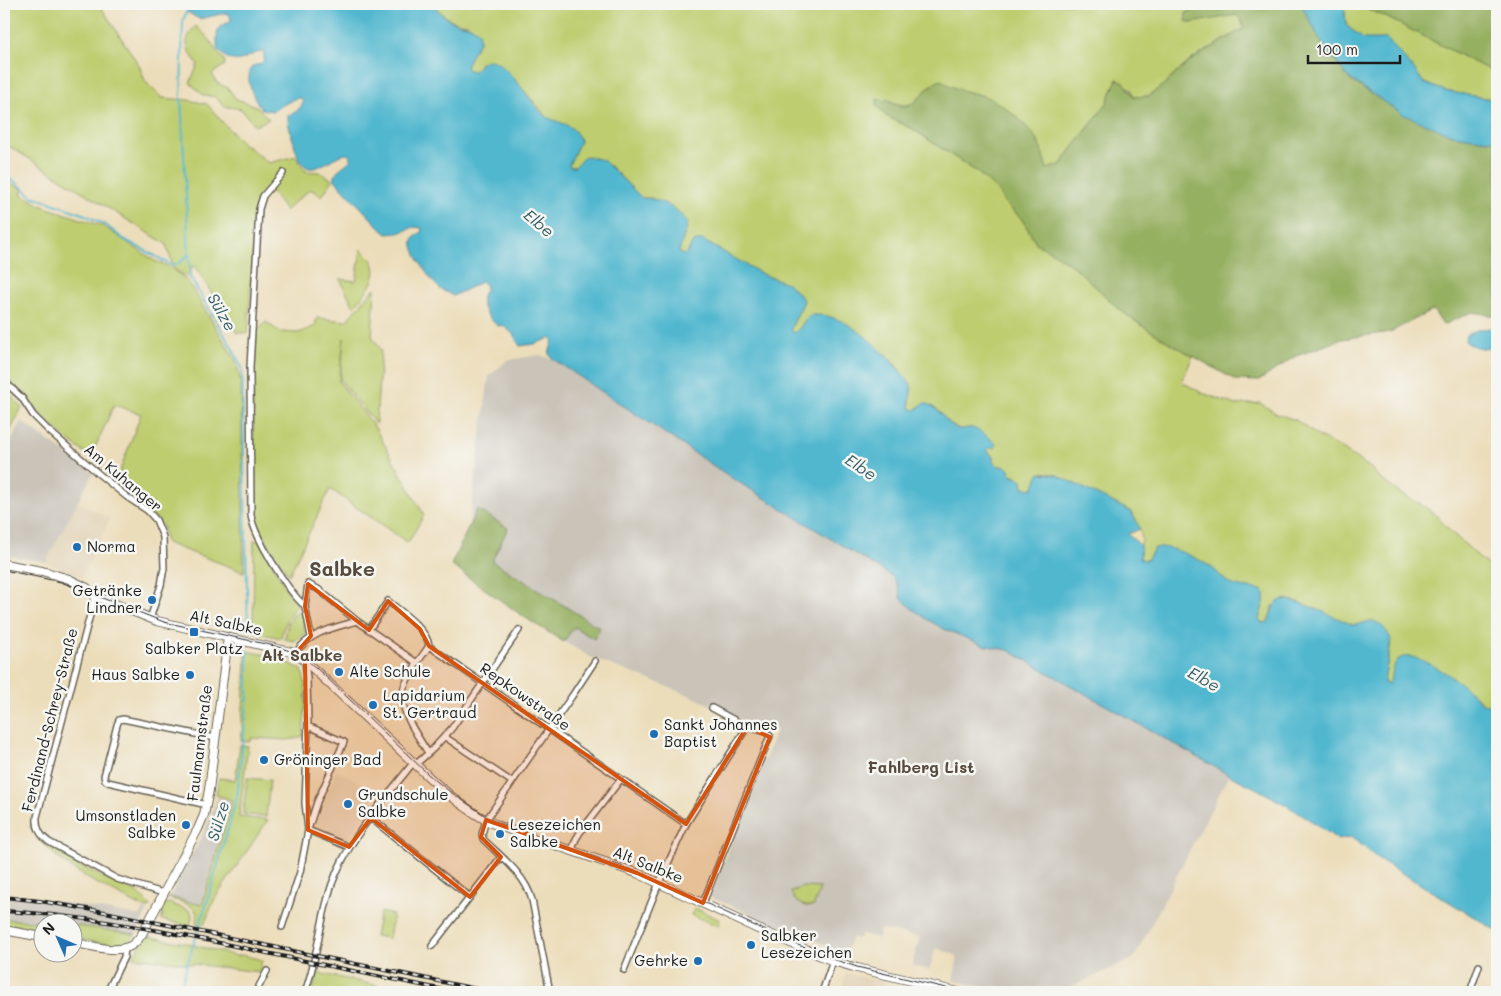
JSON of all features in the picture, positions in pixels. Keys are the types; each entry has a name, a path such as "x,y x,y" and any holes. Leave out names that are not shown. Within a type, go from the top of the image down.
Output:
{"main road":[{"name":"Alt Salbke","path":"4,564 42,571 69,579 87,588 95,596 150,619 177,627 274,647 296,654 414,764 448,793 486,820 638,873 758,929 833,961 958,992"},
{"name":"Faulmannstraße","path":"125,948 132,945 140,937 198,829 207,805 228,637"},
{"path":"4,930 32,935"},
{"path":"82,944 106,948 125,948"}],"street":[{"path":"283,173 264,193 259,209 250,367 251,514 252,524 256,533 286,585 305,606"},
{"name":"Am Kuhanger","path":"4,382 22,398 33,416 48,430 127,497 148,511 156,520 163,537 164,568 161,585 150,619"},
{"path":"311,637 305,606 308,584 319,590 356,621 418,663"},
{"name":"Ferdinand-Schrey-Straße","path":"95,596 37,817 38,826 41,834 48,842 105,873 125,882 163,893"},
{"name":"Repkowstraße","path":"369,630 388,601 420,629 429,641 429,646 686,824"},
{"path":"296,654 301,646 311,637 327,629 356,621"},
{"path":"305,992 313,970 332,886 349,847 414,764 444,737 519,630"},
{"path":"428,753 408,718 403,701 403,691 429,646"},
{"path":"305,661 308,726 305,799 308,830"},
{"path":"550,992 530,892 520,876 482,838 486,820 595,661"},
{"path":"703,903 770,739 768,733 747,728 712,708"},
{"path":"207,805 108,782 104,776 116,725 122,719 215,738"},
{"path":"282,927 300,872 308,830 317,802 344,742 308,726"},
{"path":"624,970 686,824 747,728"},
{"path":"444,737 512,782"},
{"path":"572,850 581,831 621,779"},
{"path":"371,818 470,897"},
{"path":"308,830 349,847"},
{"path":"432,946 501,857"},
{"path":"107,992 124,957 125,948"},
{"path":"822,992 833,961"},
{"path":"1470,992 1479,966"},
{"path":"256,992 267,971"}],"highlighted area":[{"path":"308,584 369,630 388,601 420,629 429,646 686,824 747,727 770,737 703,903 637,873 486,820 481,837 501,857 470,897 371,818 349,847 308,830 305,661 295,654 311,636 305,606"}],"shaded area":[{"path":"539,355 553,359 732,478 894,577 900,593 910,607 928,620 944,629 983,645 1008,650 1229,775 1134,958 1060,992 1003,992 953,980 958,956 936,948 929,970 912,965 920,937 880,929 878,938 861,934 858,939 852,937 845,953 710,897 777,729 746,722 689,695 590,657 524,617 451,565 469,525 489,376 508,360"},
{"path":"21,421 93,473 46,562 4,555 4,457"},
{"path":"77,502 110,519 82,577 46,562"},
{"name":"Grundschule Salbke","path":"336,771 345,774 379,795 346,839 315,825"},
{"path":"218,797 231,801 201,905 170,897 202,836"},
{"path":"4,895 35,898 140,916 144,909 148,910 136,934 82,926 82,914 32,914 32,921 4,919"},
{"path":"846,973 920,991 841,992"}],"green space":[{"path":"4,4 99,4 139,65 145,81 162,98 207,104 244,144 269,163 296,156 305,171 320,172 333,180 322,196 310,189 285,211 268,187 259,198 255,210 248,333 237,333 194,265 187,277 174,269 166,244 4,143"},
{"path":"433,4 1208,4 1186,13 1190,23 1237,14 1244,28 1192,59 1149,96 1134,97 1131,89 1117,79 1107,103 1060,165 1047,169 1038,141 985,97 952,88 931,85 916,100 907,105 895,103 887,99 886,116 911,128 977,172 998,191 1004,202 1021,218 1037,244 1054,253 1078,270 1119,309 1135,321 1193,355 1182,382 1202,393 1236,405 1260,403 1277,414 1296,420 1319,437 1339,447 1372,469 1379,478 1401,494 1434,513 1451,532 1497,574 1497,708 1483,703 1424,661 1393,669 1388,684 1385,684 1391,643 1360,625 1353,625 1298,602 1284,599 1273,606 1268,622 1262,623 1259,619 1265,593 1262,590 1243,589 1229,584 1211,567 1155,548 1147,560 1140,559 1140,545 1142,542 1136,520 1130,511 1057,475 1044,472 1038,475 1034,487 1031,489 1023,487 1018,477 1011,475 1009,469 998,466 993,461 993,457 987,450 992,447 995,448 972,428 959,429 949,423 937,409 921,405 915,410 911,409 910,383 890,358 843,322 827,316 812,315 799,330 794,333 792,332 791,328 804,301 787,283 764,275 702,240 690,247 684,255 681,254 679,251 688,224 652,198 642,198 610,166 570,167 569,165 580,141 575,132 567,126 548,118 504,68 480,63 474,71 468,70 466,67 480,40 468,24 448,18"},
{"path":"1208,4 1301,4 1323,45 1350,80 1381,100 1452,135 1497,141 1497,316 1472,312 1443,325 1433,310 1390,332 1342,339 1294,357 1259,381 1235,380 1170,343 1119,309 1078,270 1054,253 1037,244 1021,218 1004,202 998,191 977,172 911,128 886,116 877,106 877,99 901,106 909,105 936,82 941,80 957,89 991,99 1006,108 1033,134 1040,147 1047,169 1060,165 1107,103 1117,79 1124,82 1134,97 1149,96 1193,59 1244,28 1237,15 1190,23 1186,21 1186,13"},
{"path":"1344,4 1356,4 1388,18 1497,74 1497,100 1445,91 1424,83 1416,72 1363,39 1346,25"},
{"path":"1356,4 1497,4 1497,74 1388,18"},
{"path":"196,26 224,59 225,65 212,74 217,83 228,88 236,99 256,106 269,119 255,126 241,109 223,106 216,97 203,95 190,83 198,64 189,50 187,41 191,31"},
{"path":"4,180 23,189 21,194 44,207 103,226 155,261 168,266 189,283 236,361 241,383 244,572 166,543 163,527 157,519 115,484 141,414 114,405 91,457 56,429 34,408 4,374"},
{"path":"361,249 372,261 375,273 370,286 354,307 340,279 356,281"},
{"path":"375,288 372,336 381,350 376,424 340,380 344,338 339,382 374,426 424,515 408,543 330,489 289,575 256,522 253,331 255,329 258,330 266,322 280,332 299,333 315,326 317,318 346,321"},
{"path":"4,388 22,407 4,444"},
{"path":"477,509 508,528 492,561 600,628 594,639 574,627 564,642 524,617 451,565"},
{"path":"254,540 260,541 288,592 298,605 289,616 281,638 253,632"},
{"path":"298,611 302,615 305,634 294,641 285,639 288,622"},
{"path":"246,651 278,657 302,670 306,694 303,736 286,740 251,738 251,741 241,741"},
{"path":"240,745 248,746 239,817 268,820 214,900 204,925 196,923 197,915 193,908 168,898 202,905 232,800 216,795 219,778 235,780"},
{"path":"247,778 270,780 266,817 243,814"},
{"path":"30,826 35,827 35,831 44,842 77,865 138,893 151,906 149,908 142,907 80,874 52,853"},
{"path":"803,887 820,888 814,906 803,905 792,896 791,892"},
{"path":"169,903 191,911 190,926 161,920 163,914 160,912 164,904"},
{"path":"695,908 720,920 718,926 691,915"},
{"path":"380,912 393,915 389,938 375,936"},
{"path":"4,919 32,921 32,928 12,925 9,927 4,926"},
{"path":"82,926 136,934 125,942 94,942 82,940"},
{"path":"146,936 262,960 259,972 133,957"},
{"path":"318,973 408,992 312,992"}],"sand":[{"path":"1140,529 1142,542 1140,545 1128,534"}],"water":[{"name":"Elbe","path":"186,4 433,4 441,14 449,19 456,23 471,26 479,32 479,41 466,67 468,70 474,71 483,61 491,60 497,62 510,74 541,112 573,129 580,141 569,165 570,167 575,167 585,156 603,160 642,198 662,202 675,209 688,224 679,251 681,254 684,255 688,252 693,242 702,240 764,275 787,283 804,301 791,328 792,332 797,331 811,315 827,316 851,326 873,343 910,383 911,409 915,410 924,403 938,410 956,428 972,428 985,434 996,444 995,448 992,447 987,450 993,457 993,461 998,466 1004,466 1009,469 1011,475 1022,480 1023,487 1031,489 1034,487 1038,475 1041,473 1057,475 1130,511 1140,529 1128,534 1140,546 1140,559 1147,560 1155,548 1161,547 1176,550 1208,565 1231,584 1262,591 1265,593 1259,619 1262,623 1268,622 1275,605 1279,601 1285,600 1304,604 1353,625 1370,621 1380,624 1391,639 1384,683 1388,684 1396,662 1399,659 1406,657 1415,658 1447,674 1482,703 1497,708 1497,931 1377,858 1352,837 1338,840 1285,804 1229,775 1008,650 983,645 944,629 928,620 901,598 898,585 893,577 732,478 553,359 549,354 553,340 551,338 534,344 520,346 513,334 503,325 498,326 486,314 482,304 483,294 486,289 485,284 481,282 453,296 441,289 426,273 413,246 414,239 421,233 422,228 414,227 399,233 387,234 334,179 337,171 351,160 350,155 343,155 312,168 305,166 299,158 288,121 288,115 298,109 303,100 296,98 272,111 261,109 255,99 249,77 253,66 260,64 264,60 264,52 256,53 240,60 228,58 218,51 217,38 221,26 231,21 230,15 226,13 199,19 187,12"},
{"path":"1301,4 1344,4 1346,25 1363,39 1387,39 1424,83 1445,91 1497,100 1497,141 1452,135 1402,114 1350,79 1323,45"},
{"path":"1479,329 1497,329 1497,350 1476,347 1465,341 1466,335"}],"waterway":[{"name":"Sülze","path":"187,11 183,20 181,97 190,277 242,368 248,631"},
{"path":"4,176 17,183 32,196 83,214 106,225 122,238 173,266 188,255"},
{"name":"Sülze","path":"178,992 204,912 237,797 248,695 248,651"}],"tram line":[{"path":"4,570 61,582 164,622 275,646 296,653 306,659 325,676 429,775 493,821 638,872 788,941 833,959 857,967 963,992"}],"railway":[{"path":"4,897 105,912 491,992"},
{"path":"4,911 103,921 202,939 454,992"}],"place":[{"name":"Norma","path":"77,547"},
{"name":"Getränke Lindner","path":"152,600"},
{"name":"Salbker Platz","path":"194,632"},
{"name":"Alte Schule","path":"339,672"},
{"name":"Haus Salbke","path":"190,675"},
{"name":"Lapidarium St. Gertraud","path":"373,705"},
{"name":"Sankt Johannes Baptist","path":"654,734"},
{"name":"Gröninger Bad","path":"264,760"},
{"name":"Grundschule Salbke","path":"348,804"},
{"name":"Umsonstladen Salbke","path":"186,825"},
{"name":"Lesezeichen Salbke","path":"500,834"},
{"name":"Salbker Lesezeichen","path":"751,945"},
{"name":"Gehrke","path":"698,961"}],"district":[{"name":"Salbke","path":"342,569"},
{"name":"Alt Salbke","path":"302,655"},
{"name":"Fahlberg List","path":"921,767"}]}
